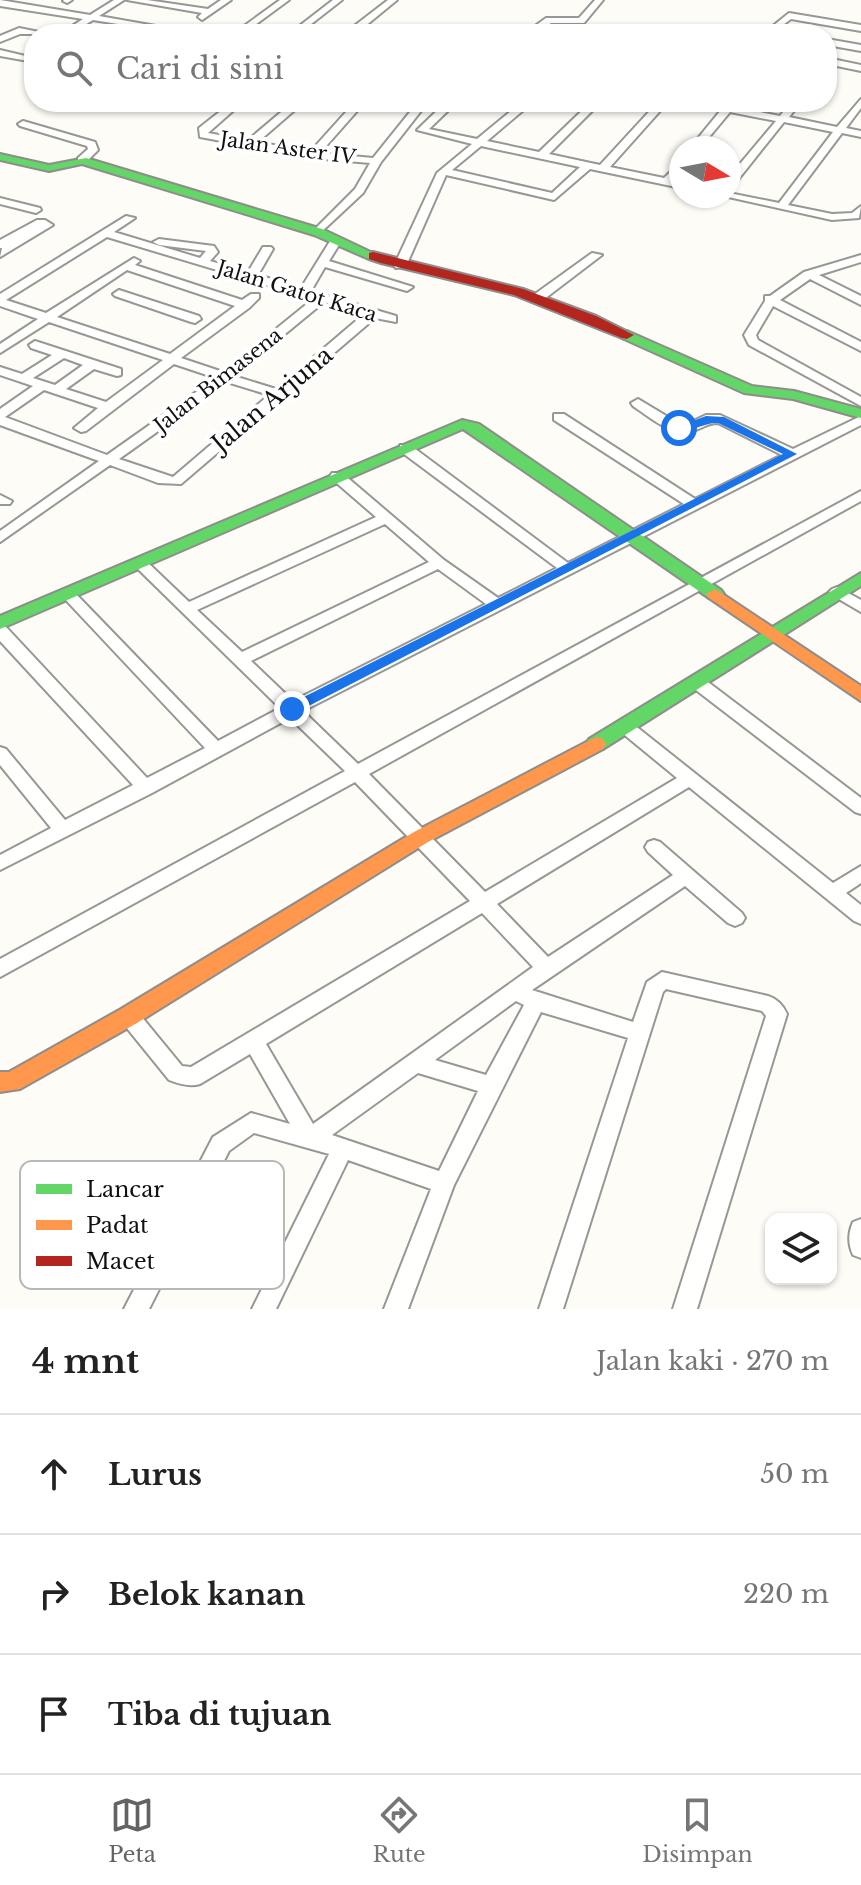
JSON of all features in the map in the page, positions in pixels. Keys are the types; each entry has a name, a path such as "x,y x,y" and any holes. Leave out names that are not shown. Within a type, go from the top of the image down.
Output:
{"street":[{"path":"82,24 120,0"},
{"path":"131,0 170,2 209,12"},
{"path":"198,20 227,0"},
{"path":"251,24 285,0"},
{"path":"308,24 338,0"},
{"path":"364,24 393,0"},
{"path":"543,24 549,20 581,21 599,0"},
{"path":"2,2 131,24"},
{"path":"812,15 812,10 861,17"},
{"path":"776,24 789,16 861,28"},
{"path":"0,39 24,32"},
{"path":"837,44 861,48"},
{"path":"0,53 24,58"},
{"path":"0,60 12,55"},
{"path":"837,64 861,68"},
{"path":"781,207 861,102"},
{"name":"Jalan Aster IV","path":"226,112 201,132 312,155 376,161"},
{"path":"250,144 287,112"},
{"path":"312,155 351,112"},
{"path":"318,232 359,191 376,161 415,112"},
{"path":"441,112 422,130 667,182 669,180"},
{"path":"400,266 444,171 516,112"},
{"path":"542,155 586,112"},
{"path":"603,168 654,112"},
{"path":"705,136 724,112"},
{"path":"756,112 861,134"},
{"path":"741,169 788,112"},
{"path":"0,157 49,168 82,160 93,150 91,144 23,124"},
{"path":"82,160 318,232 400,266 539,297 749,390 794,395 861,417"},
{"path":"444,171 554,197 588,165"},
{"path":"741,199 846,218 855,216 861,209"},
{"path":"2,203 36,210"},
{"path":"0,300 130,218"},
{"path":"0,245 44,224 0,254"},
{"name":"Jalan Gatot Kaca","path":"108,234 392,319"},
{"path":"304,293 336,240"},
{"path":"251,277 267,249"},
{"path":"539,297 596,255"},
{"path":"861,258 808,274 769,299 750,333 751,339 861,402"},
{"path":"0,349 129,263 203,290 250,300 81,428"},
{"path":"323,263 407,287"},
{"path":"808,274 861,301"},
{"path":"137,300 168,279"},
{"path":"171,311 203,290"},
{"path":"119,294 195,319"},
{"name":"Jalan Bimasena","path":"0,538 225,377 322,298"},
{"path":"769,299 861,347"},
{"path":"0,300 277,394"},
{"name":"Jalan Arjuna","path":"112,460 176,481 373,313"},
{"path":"35,345 117,372"},
{"path":"23,379 62,354"},
{"path":"57,390 92,364"},
{"path":"0,371 107,407"},
{"path":"0,418 43,385"},
{"path":"638,403 675,427 689,428 706,419 720,419 792,454"},
{"path":"559,417 695,505"},
{"path":"0,863 292,709 695,505 861,417"},
{"path":"0,418 112,460"},
{"path":"0,623 457,425 474,427 861,695"},
{"path":"405,448 567,569"},
{"path":"337,476 384,519 497,605"},
{"path":"0,969 861,495"},
{"path":"186,609 384,519"},
{"path":"240,660 439,563"},
{"path":"141,564 356,772 547,968"},
{"path":"0,1082 12,1082 129,1016 421,837 627,728 861,578"},
{"path":"837,592 861,607"},
{"path":"68,594 216,749"},
{"path":"0,631 146,788"},
{"path":"698,683 861,807"},
{"path":"627,728 861,916"},
{"path":"0,753 62,829"},
{"path":"129,1016 176,1074 193,1077 689,779"},
{"path":"654,847 735,918"},
{"path":"833,893 861,873"},
{"path":"310,1139 547,968 687,875"},
{"path":"551,1309 654,988 662,980 768,1004 777,1014 685,1309"},
{"path":"515,991 536,1002 640,1033"},
{"path":"396,1309 444,1183 536,1002"},
{"path":"254,1042 310,1139"},
{"path":"414,1063 491,1086"},
{"path":"215,1161 228,1136 251,1123 343,1148 444,1183"},
{"path":"284,1268 343,1148"},
{"path":"861,1230 861,1247"},
{"path":"136,1309 147,1289"},
{"path":"264,1309 274,1289"}],"traffic: fast":[{"path":"0,157 49,168 82,160 318,232 373,256"},
{"path":"627,335 749,390 794,395 861,414"},
{"path":"0,623 462,424 474,427 715,594"},
{"path":"596,744 861,578"}],"traffic: slow":[{"path":"715,594 861,695"},
{"path":"0,1082 12,1082 129,1016 421,837 596,744"}],"traffic: jam":[{"path":"373,256 399,265 519,292 627,335"}],"route":[{"path":"292,709 792,454 720,419 706,419 689,428 679,428"}]}
